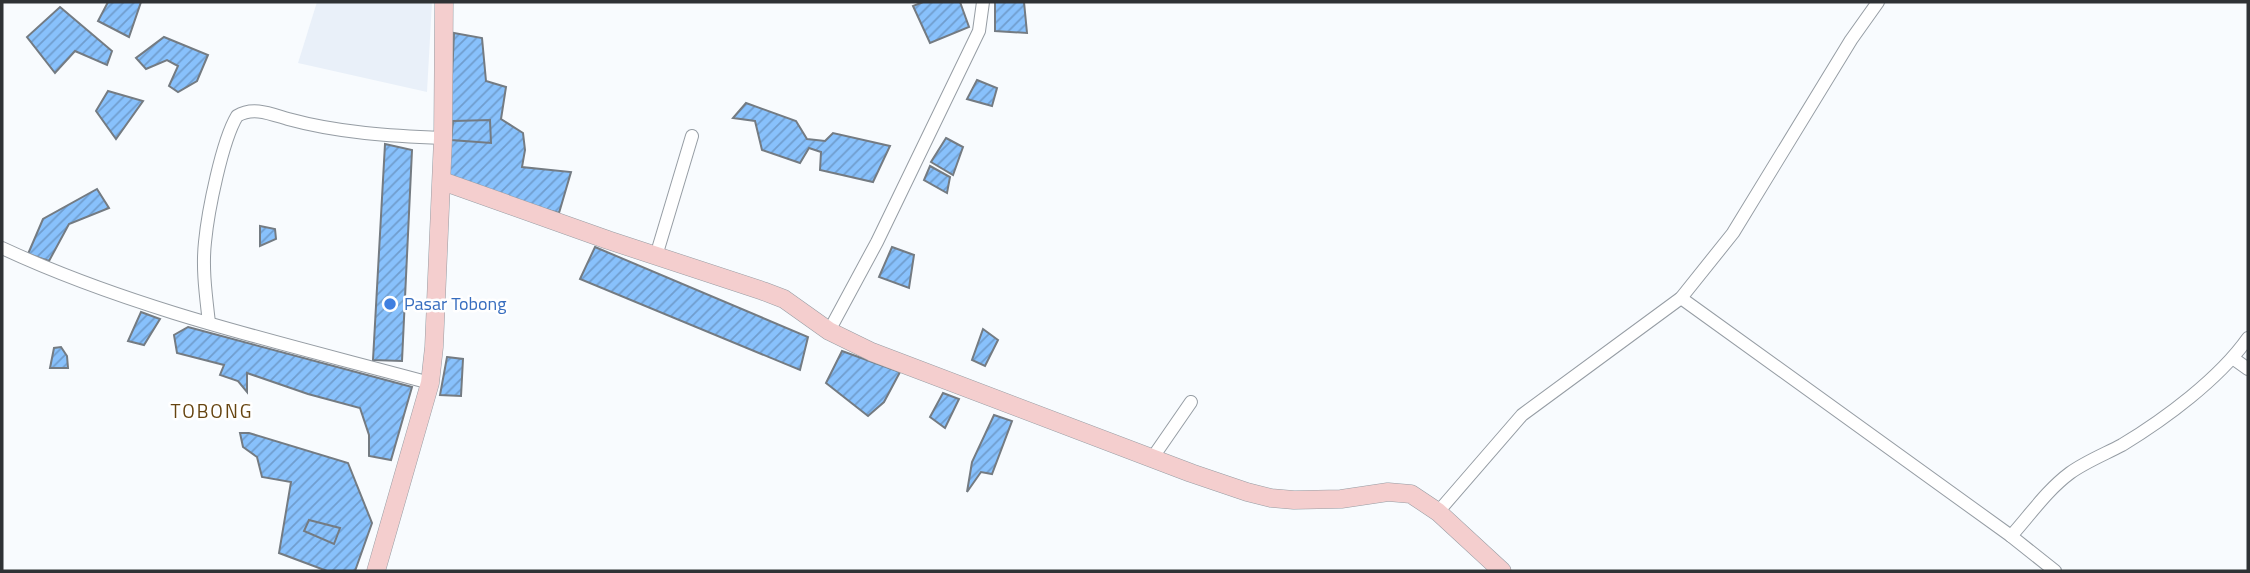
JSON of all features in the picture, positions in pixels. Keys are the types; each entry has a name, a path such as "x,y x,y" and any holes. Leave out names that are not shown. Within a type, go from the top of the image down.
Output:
{"street":[{"path":"376,571 430,383 439,275 444,2"},
{"path":"829,331 877,242 979,32 983,2"},
{"path":"1438,512 1522,415 1681,298 1733,233 1851,40 1878,2"},
{"path":"209,323 204,276 205,242 219,167 237,116 253,110 315,126 380,135 443,138"},
{"path":"656,256 692,136"},
{"path":"442,181 784,299 829,331 872,352 1191,473 1270,498 1341,499 1388,492 1400,492 1418,498 1438,512 1502,571"},
{"path":"2,248 41,267 143,303 430,383"},
{"path":"1681,298 2011,536 2055,571"},
{"path":"2011,536 2059,482 2163,418 2234,359 2248,338"},
{"path":"2234,359 2248,369"},
{"path":"1153,457 1191,402"}],"shaded area":[{"path":"317,2 432,2 427,92 298,63"}],"building":[{"path":"108,2 141,2 129,37 98,21"},
{"path":"923,2 960,2 969,27 930,43 913,6"},
{"path":"995,2 1024,2 1027,33 995,31"},
{"path":"60,7 112,51 107,65 75,51 55,73 27,37"},
{"path":"454,33 482,38 486,81 506,87 501,119 523,133 525,150 522,167 571,172 559,213 447,183"},
{"path":"164,37 208,55 197,81 178,92 169,86 178,66 167,60 146,69 136,58"},
{"path":"977,80 997,88 992,106 967,99"},
{"path":"108,91 143,101 116,139 96,111"},
{"path":"746,103 796,121 807,139 825,141 833,133 890,146 873,182 820,170 821,152 809,148 800,163 762,150 755,121 733,118"},
{"path":"490,120 491,143 451,140 453,121"},
{"path":"946,138 963,147 953,175 931,162"},
{"name":"Pasar Tobong","path":"385,144 412,150 402,361 373,360"},
{"path":"930,166 950,177 947,193 924,180"},
{"path":"97,189 109,208 69,224 49,261 28,254 43,219"},
{"path":"260,226 275,229 276,239 260,246"},
{"path":"595,247 808,337 800,370 580,279"},
{"path":"892,247 914,255 909,288 879,277"},
{"path":"141,312 160,319 144,345 128,341"},
{"path":"188,327 412,387 391,460 369,456 369,435 360,408 247,373 247,392 238,381 220,375 224,365 177,353 174,335"},
{"path":"983,329 998,340 985,366 972,360"},
{"path":"61,347 67,356 68,368 50,368 54,348"},
{"path":"842,351 900,372 884,402 868,416 826,383"},
{"path":"447,357 463,359 461,396 440,395"},
{"path":"943,393 959,399 945,428 930,417"},
{"path":"994,415 1012,421 992,474 981,472 967,492 972,462"},
{"path":"240,433 249,433 348,463 372,523 355,571 327,571 279,553 291,482 262,477 257,457 243,447"},
{"path":"309,520 340,528 334,544 304,531"}],"place":[{"name":"Pasar Tobong","path":"390,304"}],"district":[{"name":"TOBONG","path":"212,411"}]}
